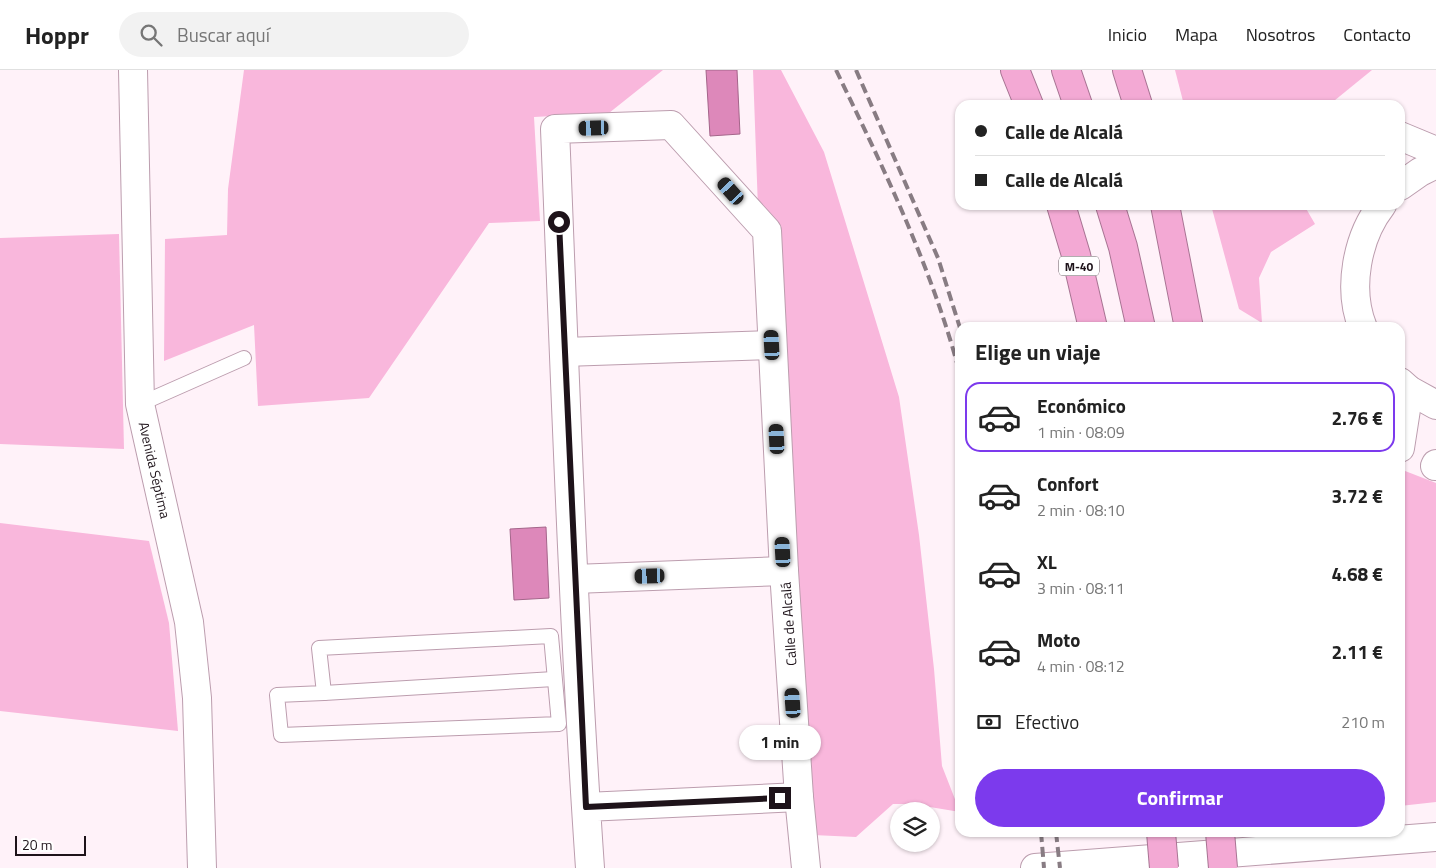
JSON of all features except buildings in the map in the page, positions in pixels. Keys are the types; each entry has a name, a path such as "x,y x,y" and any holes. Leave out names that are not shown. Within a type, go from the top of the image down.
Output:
{"highway":[{"path":"1015,70 1027,100"},
{"path":"1066,70 1076,100"},
{"path":"1127,70 1136,100"},
{"name":"M-40","path":"1062,210 1076,255 1092,322"},
{"path":"1112,210 1123,247 1140,322"},
{"path":"1166,210 1188,322"},
{"path":"1161,837 1164,868"},
{"path":"1220,837 1223,868"}],"street":[{"name":"Avenida Séptima","path":"133,70 140,404 189,622 196,698 202,868"},
{"name":"Calle de Alcalá","path":"590,868 574,579 555,129 671,124 767,231 784,571 799,798 806,868"},
{"path":"1405,138 1436,151"},
{"path":"1405,182 1436,164"},
{"path":"1362,322 1355,288 1358,257 1371,212"},
{"path":"564,352 772,345"},
{"path":"1405,387 1436,405"},
{"name":"Calle de Alcalá","path":"574,579 784,571"},
{"path":"586,807 799,798"},
{"path":"1035,868 1436,837"},
{"path":"1289,849 1436,845"}],"lane":[{"path":"140,404 244,358"},
{"path":"324,693 319,648 552,636 559,724 281,735 277,695 324,693 554,679"}],"shaded area":[{"path":"244,70 663,70 609,113 534,117 540,221 489,223 369,398 258,406 254,325 164,361 165,239 227,235 228,189"},
{"path":"706,70 737,70 740,134 710,136"},
{"path":"753,70 781,70 824,152 899,397 919,535 934,669 942,766 955,799 955,811 940,809 940,802 890,802 890,807 856,837 813,835 758,209"},
{"path":"1175,70 1372,70 1335,100 1183,100"},
{"path":"1212,210 1307,210 1315,224 1271,252 1259,278 1262,322 1239,309"},
{"path":"119,234 124,449 0,444 0,238"},
{"path":"1405,471 1436,483 1436,802 1405,805"},
{"path":"0,523 149,541 169,623 178,731 0,711"},
{"path":"546,527 549,598 514,600 510,529"}],"railway":[{"path":"836,70 906,219 936,296 955,356"},
{"path":"856,70 938,258 958,322"},
{"path":"1041,837 1044,868"},
{"path":"1057,837 1060,868"}],"route":[{"path":"559,222 586,807 780,798"}]}
